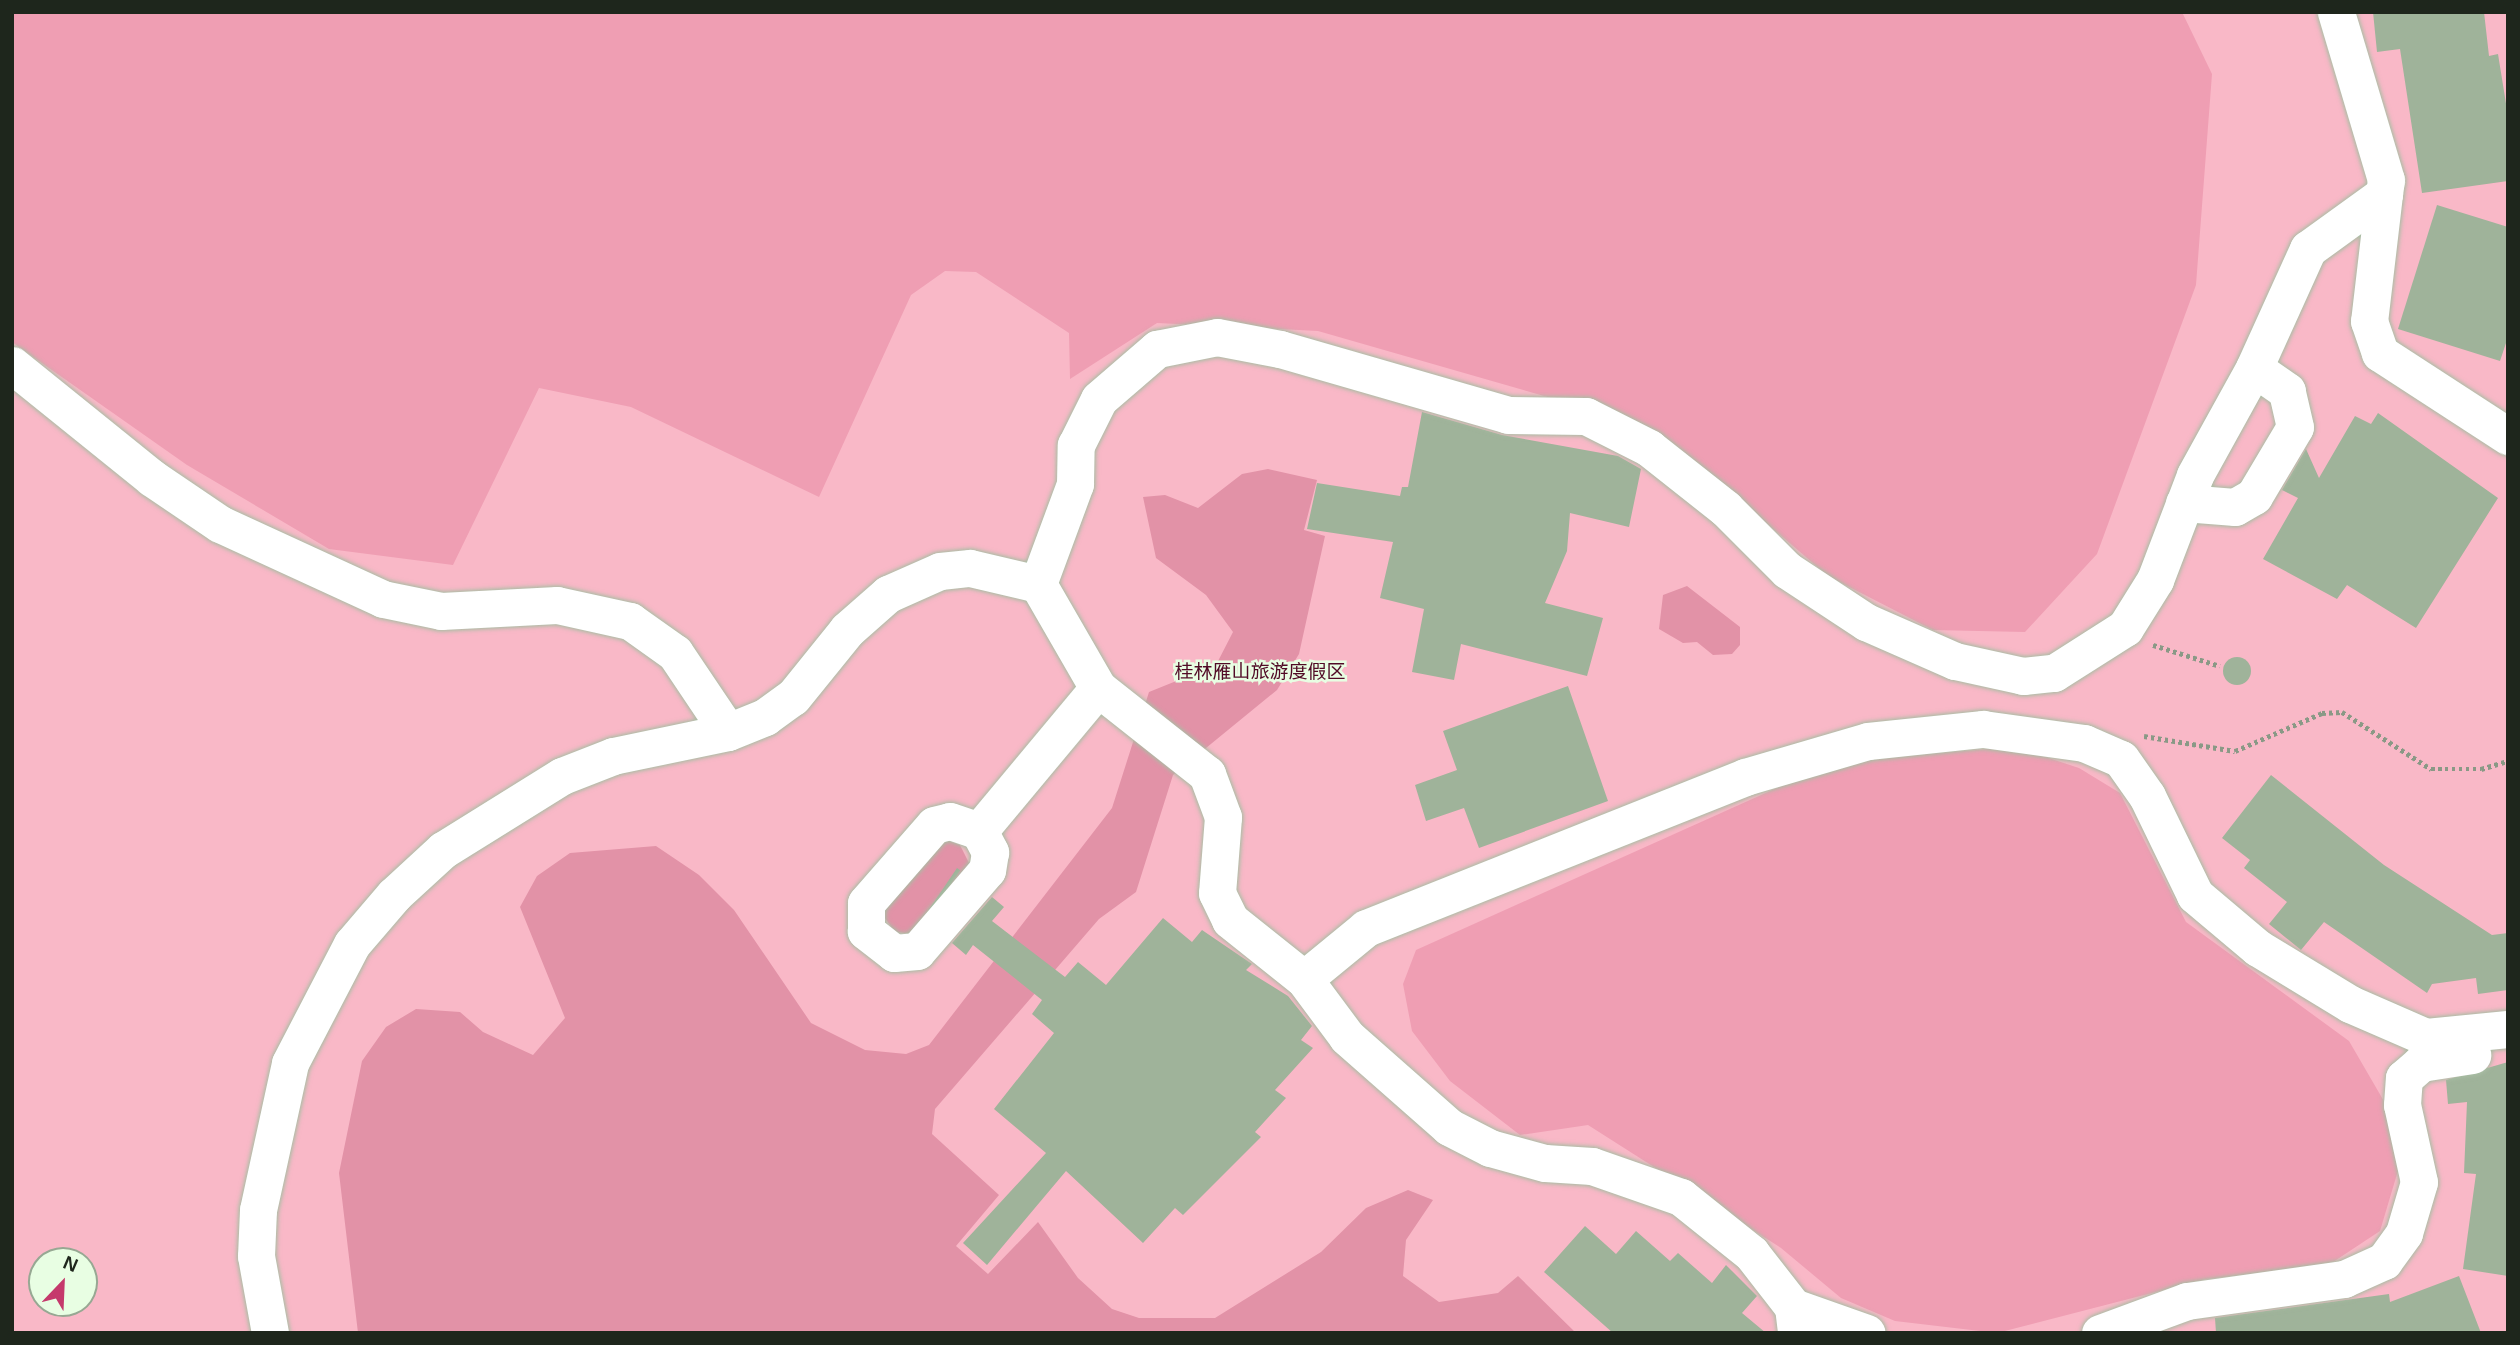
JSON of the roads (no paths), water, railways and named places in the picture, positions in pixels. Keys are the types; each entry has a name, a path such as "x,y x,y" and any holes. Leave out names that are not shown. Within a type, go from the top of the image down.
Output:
{"lane":[{"path":"2336,12 2386,180 2369,321 2380,353 2508,436"},
{"path":"1038,584 1059,537 1075,484 1076,445 1092,408 1157,349 1217,337 1280,349 1508,415 1569,411 1592,418 1629,435 1696,484 1817,594 1936,654 2023,676 2075,663 2125,628 2155,580 2184,503 2254,368 2308,248 2384,194"},
{"path":"12,365 152,478 220,524 383,599 441,611 557,605 630,621 676,653 728,732"},
{"path":"2184,503 2235,507 2254,496 2295,427 2287,391 2254,368"},
{"path":"270,1333 256,1256 270,1134 290,1063 352,944 443,850 562,776 613,756 728,732 793,697 847,631 910,580 970,568 1038,584 1098,688 1207,774 1223,817 1217,893 1230,920 1304,979 1347,1037 1450,1127 1490,1148 1545,1163 1592,1166 1682,1197 1751,1253 1795,1320 1867,1333"},
{"path":"2022,733 2023,676"},
{"path":"979,831 1098,688"},
{"path":"1304,979 1366,928 1799,758 1922,732 2022,733 2084,743 2121,760 2147,796 2195,895 2258,948 2404,1030 2446,1040 2508,1029"},
{"path":"2100,1333 2187,1301 2351,1278 2384,1261 2404,1233 2417,1195 2402,1105 2408,1070 2508,1050"}],"park label":[{"name":"桂林雁山旅游度假区","path":"1260,672"}]}
